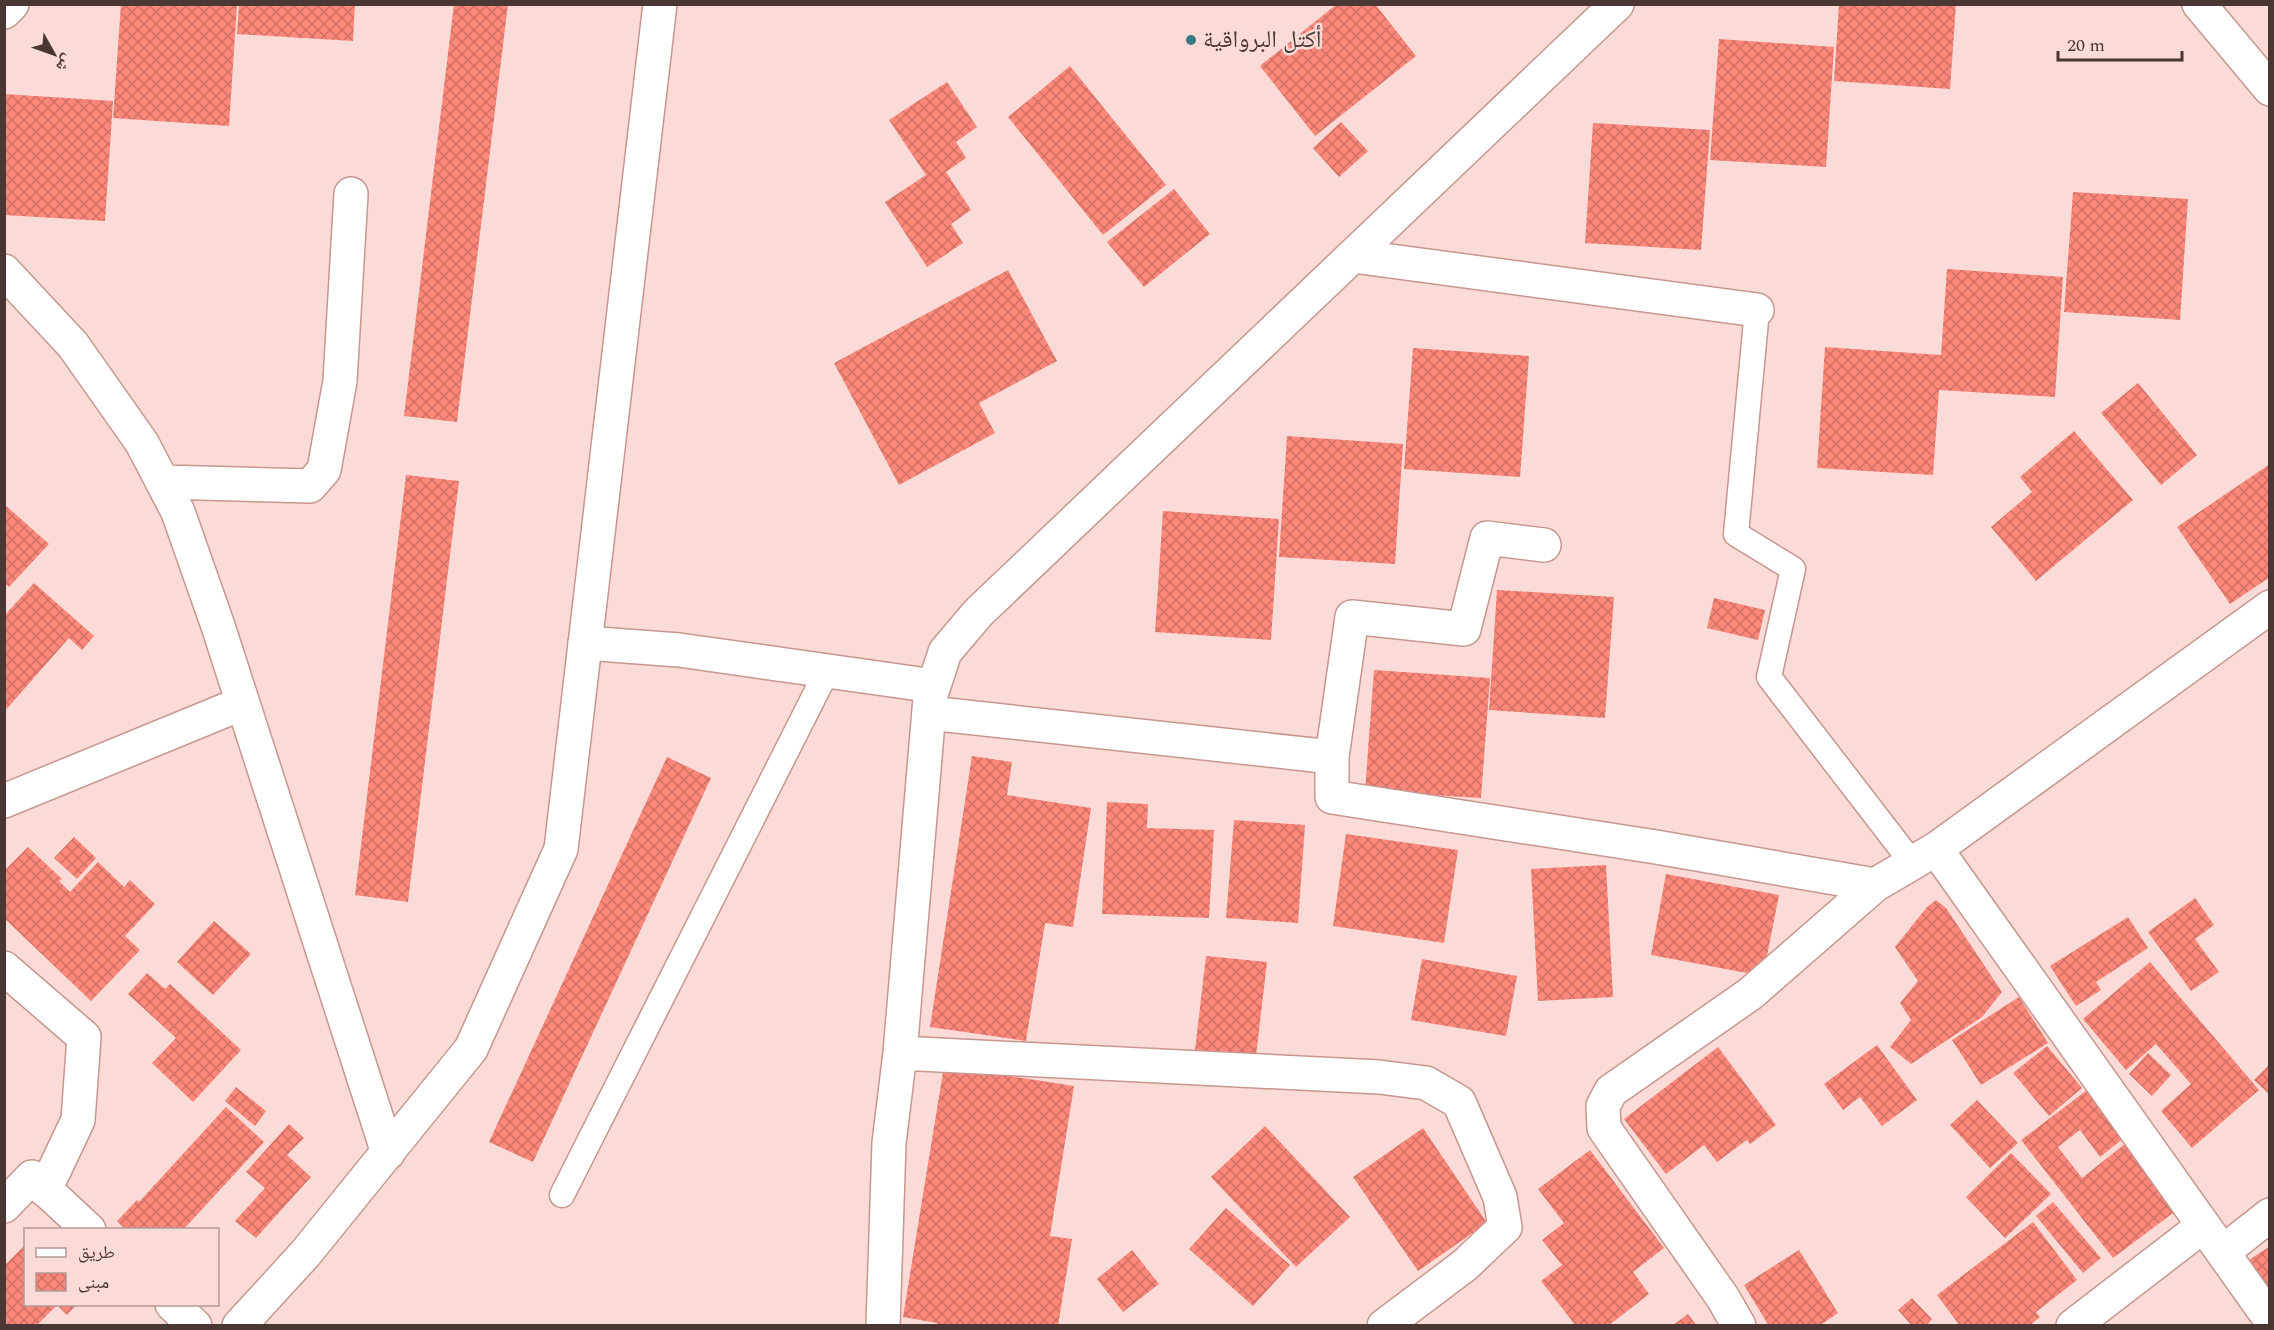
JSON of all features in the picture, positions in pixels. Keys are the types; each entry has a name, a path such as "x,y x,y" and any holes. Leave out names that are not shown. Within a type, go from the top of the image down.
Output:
{"street":[{"path":"4,12 12,4"},
{"path":"238,1326 305,1254 471,1049 561,849 660,4"},
{"path":"883,1326 889,1143 900,1053 932,700 945,652 978,613 1617,4"},
{"path":"2199,4 2270,89"},
{"path":"163,482 310,486 324,470 340,381 351,194"},
{"path":"1353,256 1757,310"},
{"path":"4,271 73,345 142,443 178,512 243,703 388,1153"},
{"path":"1544,545 1487,538 1464,629 1352,617 1332,758 1332,797 1656,847 1875,885"},
{"path":"1739,1326 1723,1298 1604,1128 1604,1106 1611,1091 1750,994 1875,885 1924,856 2270,607"},
{"path":"585,643 679,650 827,671 932,700 1332,758"},
{"path":"4,801 243,703"},
{"path":"1924,856 2223,1252 2270,1319"},
{"path":"4,968 84,1037 78,1120 45,1190"},
{"path":"900,1053 1379,1077 1426,1083 1460,1102 1500,1197 1505,1227 1465,1265 1384,1326"},
{"path":"4,1206 32,1177 87,1228"},
{"path":"2223,1252 2270,1215"},
{"path":"2073,1326 2203,1226"},
{"path":"173,1306 195,1326"}],"lane":[{"path":"1757,310 1736,534 1793,569 1769,677 1924,856"},
{"path":"562,1195 827,671"}],"building":[{"path":"121,4 237,5 229,126 113,118"},
{"path":"239,4 355,4 353,41 237,34"},
{"path":"454,4 508,4 457,422 404,416"},
{"path":"1337,4 1375,4 1416,56 1315,136 1260,66"},
{"path":"1839,4 1956,4 1950,89 1834,81"},
{"path":"1719,39 1834,47 1826,167 1710,160"},
{"path":"1070,66 1166,185 1103,235 1008,117"},
{"path":"947,82 977,127 956,142 966,158 946,172 971,210 951,224 963,243 927,267 885,202 926,175 889,120"},
{"path":"4,94 113,101 105,221 4,215"},
{"path":"1341,122 1368,151 1339,177 1313,148"},
{"path":"1593,123 1710,130 1701,250 1585,243"},
{"path":"1174,189 1210,234 1144,287 1107,242"},
{"path":"2073,192 2188,199 2180,320 2064,312"},
{"path":"1947,269 2063,277 2055,397 1939,390 1933,475 1817,468 1825,347 1941,355"},
{"path":"1008,270 1057,361 979,403 995,433 899,485 834,363"},
{"path":"1413,348 1529,356 1520,477 1404,469"},
{"path":"2138,383 2197,455 2161,485 2101,413"},
{"path":"2074,431 2133,500 2036,581 1991,527 2032,492 2020,477"},
{"path":"1287,436 1403,444 1395,564 1279,557"},
{"path":"2270,464 2270,577 2230,604 2177,527"},
{"path":"406,475 459,481 408,902 355,895"},
{"path":"4,504 49,544 9,587 4,583"},
{"path":"1163,511 1279,519 1271,640 1155,632"},
{"path":"34,583 94,636 82,650 69,638 4,712 4,616"},
{"path":"1497,590 1614,597 1605,718 1489,710"},
{"path":"1714,598 1765,610 1758,640 1707,628"},
{"path":"1374,670 1490,678 1481,798 1365,791"},
{"path":"972,756 1012,762 1007,795 1091,808 1073,927 1045,923 1026,1041 930,1027"},
{"path":"667,757 711,778 533,1162 489,1142"},
{"path":"1107,802 1148,804 1147,828 1214,830 1209,918 1102,914"},
{"path":"1234,820 1305,825 1298,923 1226,918"},
{"path":"1346,834 1458,850 1444,943 1333,926"},
{"path":"74,837 96,858 77,879 54,858"},
{"path":"28,847 62,879 59,881 70,892 98,862 124,887 130,880 155,904 125,936 140,950 91,1001 4,918 4,871"},
{"path":"1606,865 1613,997 1538,1001 1531,869"},
{"path":"1666,874 1779,895 1763,976 1651,955"},
{"path":"2195,898 2214,925 2195,939 2219,972 2191,991 2148,932"},
{"path":"1936,900 1946,908 2002,992 1982,1017 1911,1064 1890,1047 1911,1020 1900,1003 1918,981 1895,947 1927,907"},
{"path":"2128,917 2148,948 2096,982 2101,990 2076,1006 2050,966"},
{"path":"214,921 251,954 213,995 177,962"},
{"path":"1206,956 1267,962 1256,1056 1195,1050"},
{"path":"1422,959 1517,976 1506,1036 1411,1020"},
{"path":"2150,962 2259,1090 2192,1148 2161,1111 2191,1084 2156,1044 2126,1070 2083,1019"},
{"path":"147,973 165,989 170,984 241,1050 193,1102 152,1063 176,1038 128,994"},
{"path":"2019,997 2048,1043 1981,1085 1952,1040"},
{"path":"1877,1045 1917,1100 1882,1126 1860,1097 1843,1110 1824,1084"},
{"path":"2047,1046 2082,1088 2049,1116 2013,1073"},
{"path":"1718,1047 1776,1125 1750,1144 1747,1140 1717,1162 1704,1145 1666,1174 1624,1119"},
{"path":"2148,1053 2171,1075 2152,1096 2129,1074"},
{"path":"2270,1064 2270,1095 2254,1080"},
{"path":"944,1066 1074,1086 1050,1236 1072,1239 1058,1326 936,1326 937,1323 903,1317"},
{"path":"236,1087 266,1111 255,1126 225,1101"},
{"path":"2087,1090 2124,1138 2100,1157 2080,1130 2058,1147 2082,1178 2126,1143 2177,1210 2113,1258 2021,1140"},
{"path":"1977,1100 2018,1143 1990,1168 1950,1125"},
{"path":"226,1107 264,1142 185,1228 124,1228 117,1221 137,1200 139,1202"},
{"path":"289,1124 304,1138 287,1155 311,1177 256,1238 235,1221 265,1188 246,1172"},
{"path":"1265,1126 1350,1217 1296,1267 1211,1177"},
{"path":"1423,1128 1487,1223 1418,1271 1353,1177"},
{"path":"1590,1150 1664,1248 1633,1272 1649,1294 1608,1326 1576,1326 1541,1281 1562,1265 1542,1240 1564,1223 1538,1189"},
{"path":"2011,1153 2051,1194 2005,1238 1966,1197"},
{"path":"2053,1202 2101,1258 2083,1273 2036,1216"},
{"path":"1226,1208 1290,1265 1253,1306 1189,1249"},
{"path":"2033,1222 2077,1280 2036,1312 2040,1317 2029,1326 1960,1326 1937,1295"},
{"path":"24,1246 24,1306 56,1306 36,1326 4,1326 4,1266"},
{"path":"2270,1246 2270,1295 2246,1262"},
{"path":"1132,1250 1159,1284 1123,1312 1097,1279"},
{"path":"1799,1250 1838,1313 1819,1326 1769,1326 1744,1285"},
{"path":"1912,1298 1932,1319 1926,1326 1912,1326 1898,1310"},
{"path":"58,1306 75,1306 67,1315"},
{"path":"1688,1314 1697,1326 1672,1326"}],"place":[{"name":"أكتل البرواقية","path":"1191,40"}]}
